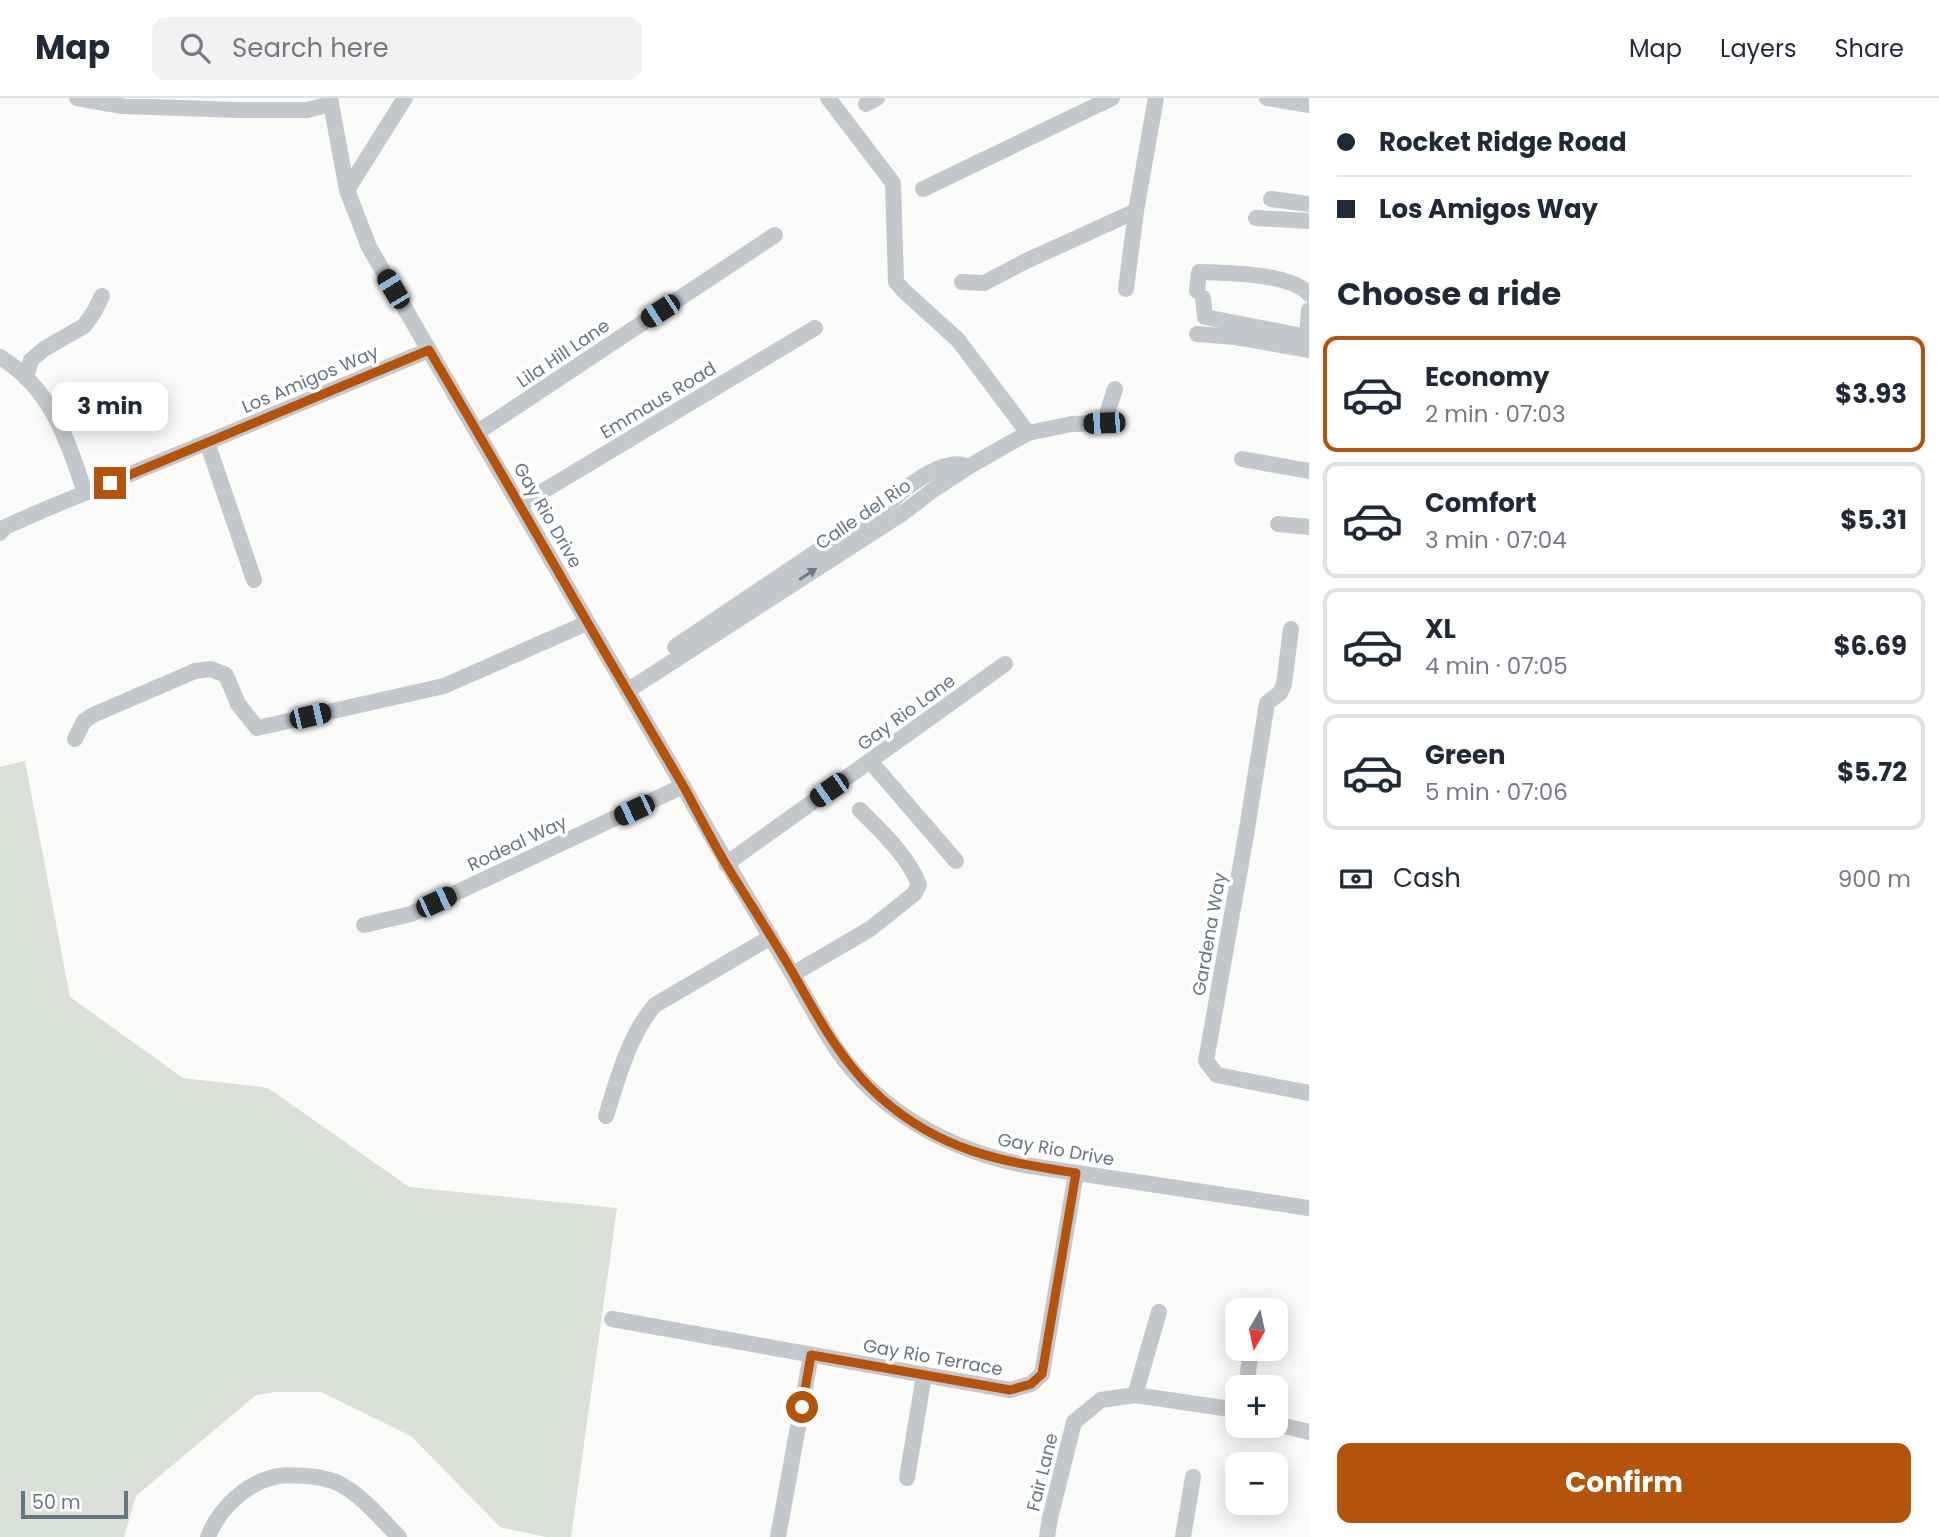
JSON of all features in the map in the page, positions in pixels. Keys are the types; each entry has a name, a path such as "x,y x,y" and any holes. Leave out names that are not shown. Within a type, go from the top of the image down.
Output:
{"street":[{"path":"77,98 102,104 124,102 307,110 331,101"},
{"path":"347,190 405,98"},
{"path":"828,98 893,183 896,282 958,340 1028,433"},
{"path":"923,189 1093,102 1112,98"},
{"path":"1126,289 1136,211 1156,98"},
{"path":"1267,98 1309,105"},
{"name":"Gay Rio Drive","path":"331,101 347,190 369,247 726,864 832,1041 850,1066 897,1111 935,1135 978,1154 1024,1165 1309,1208"},
{"path":"1271,199 1309,204"},
{"path":"962,282 984,283 1136,211"},
{"path":"1256,218 1309,221"},
{"name":"Lila Hill Lane","path":"478,432 775,235"},
{"path":"1308,341 1205,317 1199,272 1246,274 1275,279 1304,288 1309,294"},
{"path":"26,378 31,360 44,349 84,326 102,296"},
{"path":"1308,341 1309,310"},
{"name":"Emmaus Road","path":"520,505 816,328"},
{"path":"1197,334 1308,341"},
{"name":"Los Amigos Way","path":"0,533 5,527 429,350"},
{"path":"0,356 26,378 49,405 68,441 85,493"},
{"name":"Calle del Rio","path":"625,687 903,513 968,467 1028,433 1072,424 1104,423 1115,389"},
{"path":"206,442 254,580"},
{"path":"1242,459 1309,471"},
{"path":"1279,524 1309,527"},
{"path":"75,738 84,721 93,715 195,671 211,669 226,675 238,704 257,728 444,686 587,622"},
{"name":"Gardena Way","path":"1291,629 1284,684 1280,693 1267,703 1206,1061 1217,1075 1309,1093"},
{"name":"Gay Rio Lane","path":"726,864 1006,664"},
{"path":"870,761 956,861"},
{"name":"Rodeal Way","path":"364,925 411,914 683,786"},
{"path":"793,974 870,929 914,894 919,885 916,876 891,842 860,810"},
{"path":"606,1116 620,1068 646,1015 656,1005 771,937"},
{"name":"Gay Rio Terrace","path":"612,1319 1010,1390 1031,1384 1042,1374 1076,1173"},
{"path":"1135,1395 1159,1312"},
{"path":"778,1537 811,1355"},
{"path":"907,1478 924,1375"},
{"name":"Fair Lane","path":"1047,1537 1074,1422 1101,1400 1135,1395 1225,1408"},
{"path":"1288,1427 1309,1432"},
{"path":"208,1537 226,1507 240,1493 264,1480 282,1475 320,1477 338,1482 366,1503 399,1537"},
{"path":"1183,1537 1193,1478"}],"shaded area":[{"path":"25,761 70,997 183,1078 268,1088 409,1187 617,1208 571,1537 546,1537 500,1527 411,1436 321,1392 276,1392 256,1395 136,1496 124,1537 0,1537 0,767"}],"route":[{"path":"110,483 429,350 726,864 837,1049 850,1066 897,1111 956,1145 1000,1160 1076,1173 1042,1374 1031,1384 1010,1390 811,1355 802,1407"}]}
